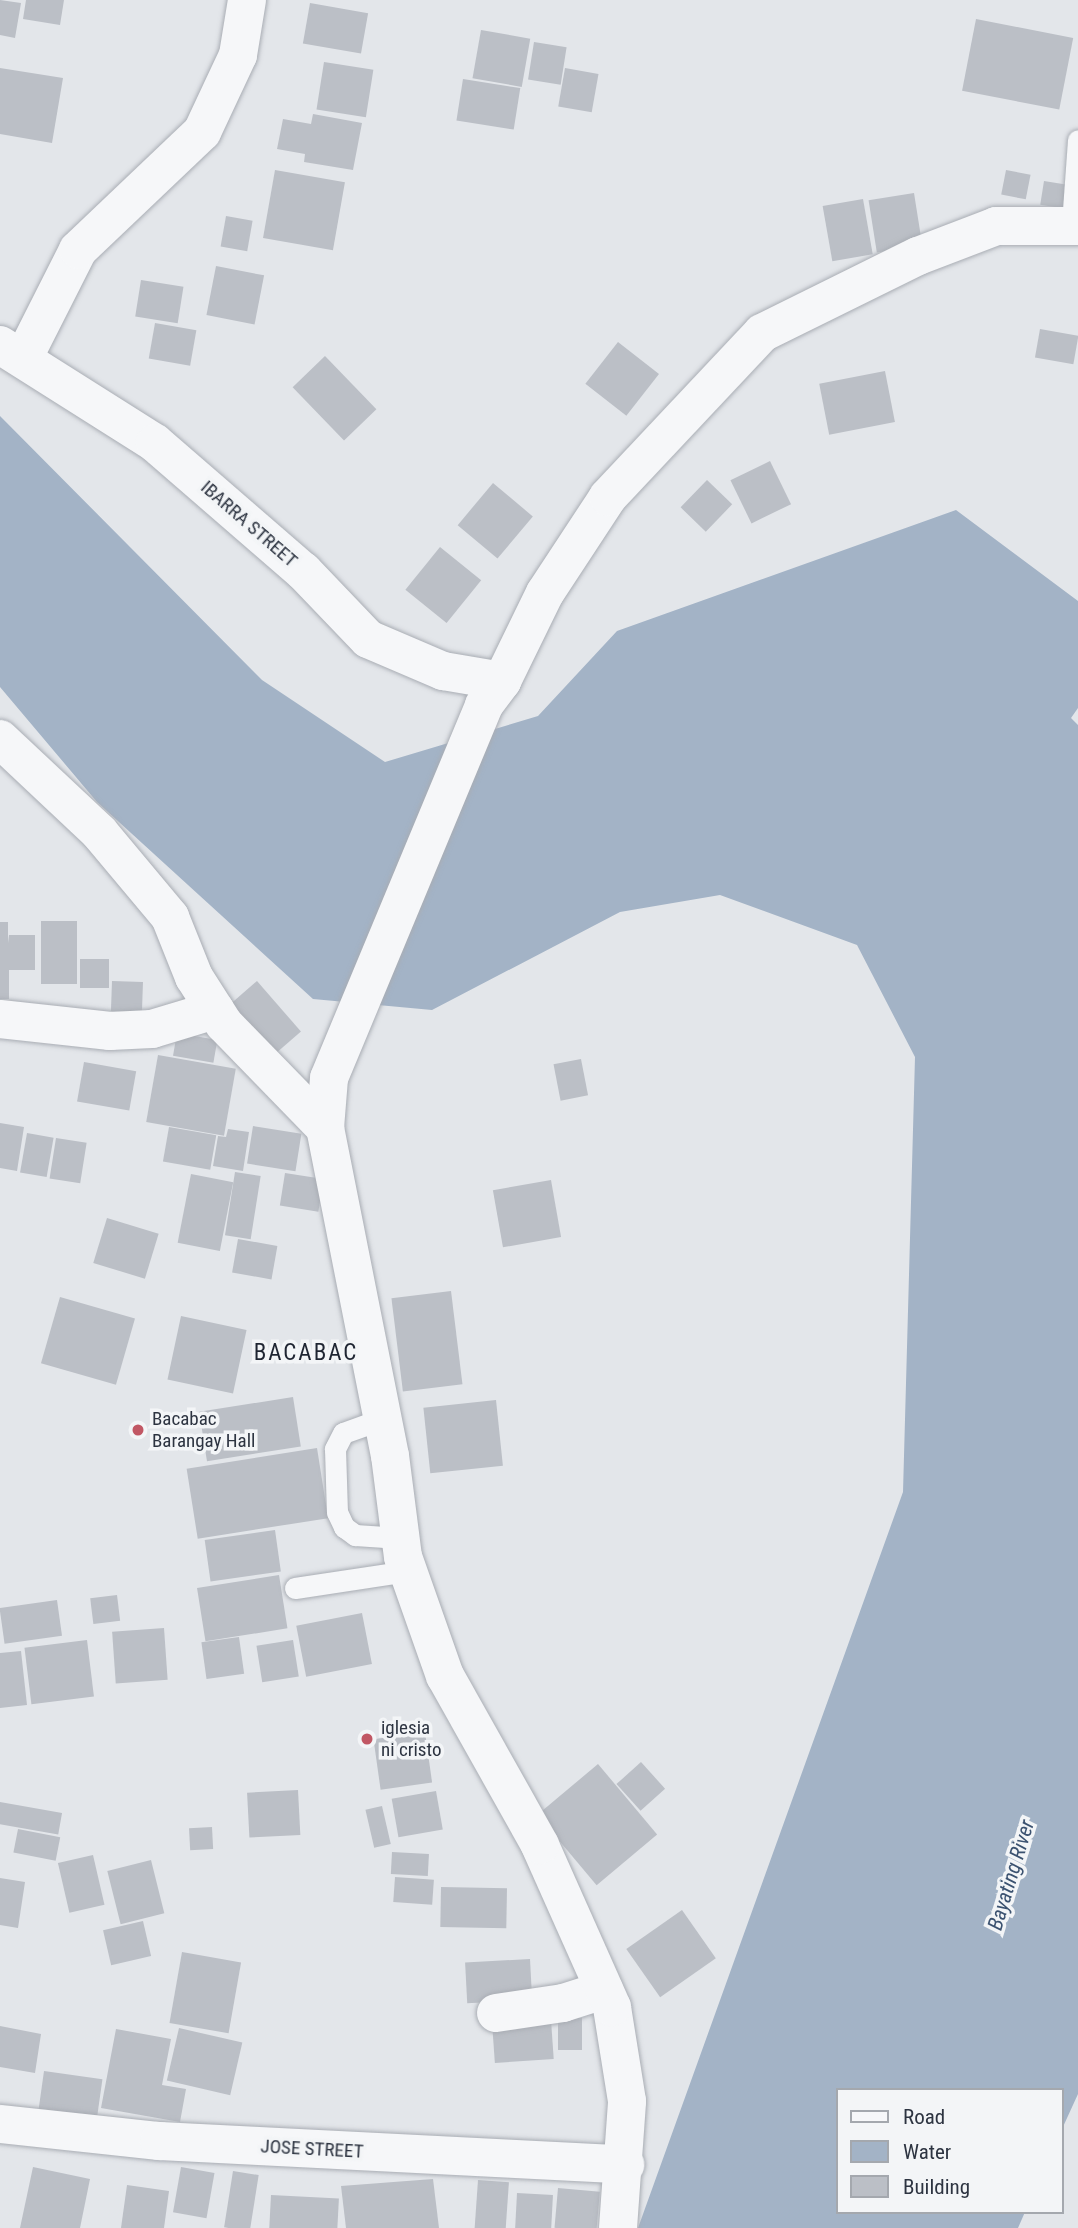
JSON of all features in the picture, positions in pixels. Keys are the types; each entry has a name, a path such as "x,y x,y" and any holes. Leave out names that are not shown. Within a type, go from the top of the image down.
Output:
{"street":[{"path":"12,351 78,250 202,132 238,55 247,0"},
{"path":"618,2228 625,2165 627,2101 612,2007 540,1845 445,1676 404,1554 382,1419 325,1128 329,1079 493,693 545,593 608,497 762,333 918,256 996,226 1075,225"},
{"name":"IBARRA STREET","path":"12,351 155,443 303,571 368,639 493,693"},
{"path":"0,739 99,832 170,917 194,977 215,1010 325,1128"},
{"path":"0,1018 131,1030 182,1022 215,1010"},
{"path":"496,2013 563,2003 604,1990"},
{"name":"JOSE STREET","path":"0,2124 159,2141 625,2165"}],"lane":[{"path":"1075,225 1078,140"},
{"path":"382,1419 343,1433 335,1449 337,1512 344,1527 355,1535 404,1554"},
{"path":"295,1588 404,1554"}],"water":[{"name":"Bayating River","path":"0,416 262,680 385,762 538,716 617,631 956,510 1078,601 1078,708 1071,718 1078,725 1078,2094 1064,2125 1064,2088 836,2088 836,2214 1024,2214 1018,2228 638,2228 903,1492 915,1057 857,945 720,895 620,912 432,1010 313,999 97,802 0,687"}],"building":[{"path":"0,0 21,3 15,38 0,35"},
{"path":"26,0 64,0 60,25 23,19"},
{"path":"310,3 368,13 361,54 303,43"},
{"path":"976,19 1073,38 1059,110 962,91"},
{"path":"481,30 530,39 522,87 472,78"},
{"path":"534,42 567,47 561,85 528,80"},
{"path":"324,62 373,70 366,117 316,109"},
{"path":"0,68 63,78 52,143 0,134"},
{"path":"565,68 598,74 592,112 558,106"},
{"path":"463,79 520,88 514,130 456,120"},
{"path":"313,114 362,123 353,170 304,162 305,154 277,149 283,119 311,124"},
{"path":"275,170 345,182 333,250 263,238"},
{"path":"1006,170 1031,175 1026,199 1001,195"},
{"path":"1044,181 1069,185 1065,209 1040,205"},
{"path":"914,193 922,245 877,253 869,200"},
{"path":"863,199 873,254 832,261 823,206"},
{"path":"226,216 253,221 247,251 221,247"},
{"path":"216,266 264,275 255,324 206,315"},
{"path":"141,280 183,287 178,323 135,317"},
{"path":"155,323 196,330 190,366 149,358"},
{"path":"1040,329 1078,336 1073,364 1035,358"},
{"path":"618,342 659,374 626,416 585,384"},
{"path":"325,356 376,409 344,440 293,387"},
{"path":"885,371 895,422 829,435 819,384"},
{"path":"770,461 791,504 751,523 730,480"},
{"path":"707,480 732,504 706,532 681,507"},
{"path":"493,483 533,516 497,559 458,525"},
{"path":"440,547 481,580 447,623 405,590"},
{"path":"41,921 77,921 77,984 41,984"},
{"path":"0,922 8,922 8,943 9,935 35,935 35,970 9,970 9,999 0,999"},
{"path":"80,959 109,959 109,988 80,988"},
{"path":"112,981 143,982 142,1012 111,1011"},
{"path":"257,981 301,1032 269,1059 225,1009"},
{"path":"177,1033 217,1040 213,1063 173,1056"},
{"path":"158,1055 236,1069 224,1136 146,1122"},
{"path":"581,1059 588,1095 561,1101 554,1064"},
{"path":"84,1062 136,1071 129,1111 77,1101"},
{"path":"0,1123 24,1127 17,1171 0,1168"},
{"path":"253,1126 301,1134 295,1171 247,1164"},
{"path":"169,1127 216,1135 210,1170 163,1161"},
{"path":"228,1129 249,1132 243,1171 213,1166 218,1136 226,1137"},
{"path":"27,1133 54,1138 47,1177 20,1172"},
{"path":"56,1138 87,1143 80,1183 50,1178"},
{"path":"235,1172 261,1176 251,1239 225,1235"},
{"path":"285,1173 324,1179 318,1212 280,1206"},
{"path":"191,1174 233,1182 220,1251 178,1243"},
{"path":"551,1180 561,1237 503,1247 493,1190"},
{"path":"107,1218 159,1234 145,1279 93,1263"},
{"path":"238,1239 277,1246 271,1279 232,1272"},
{"path":"451,1291 462,1384 403,1392 391,1298"},
{"path":"60,1297 135,1318 116,1385 41,1363"},
{"path":"181,1316 247,1330 233,1394 167,1380"},
{"path":"293,1397 301,1446 207,1461 199,1412"},
{"path":"496,1400 503,1466 430,1473 423,1408"},
{"path":"317,1448 328,1518 198,1539 187,1469"},
{"path":"275,1530 281,1572 211,1581 205,1540"},
{"path":"279,1575 287,1628 205,1641 197,1588"},
{"path":"117,1595 120,1621 93,1624 90,1598"},
{"path":"57,1600 62,1636 5,1644 0,1608"},
{"path":"362,1613 372,1664 306,1677 296,1626"},
{"path":"164,1628 168,1680 116,1684 112,1632"},
{"path":"239,1637 244,1674 207,1679 201,1642"},
{"path":"87,1640 94,1697 31,1704 24,1648"},
{"path":"293,1640 299,1677 262,1682 256,1646"},
{"path":"21,1651 27,1705 0,1708 0,1653"},
{"path":"425,1732 432,1783 381,1790 374,1739"},
{"path":"641,1762 665,1789 641,1811 616,1784"},
{"path":"598,1764 657,1834 597,1885 537,1815"},
{"path":"298,1790 300,1835 249,1838 247,1793"},
{"path":"436,1791 443,1829 398,1837 392,1799"},
{"path":"0,1802 62,1813 58,1835 0,1824"},
{"path":"382,1806 391,1844 374,1848 365,1810"},
{"path":"212,1827 213,1849 190,1850 189,1828"},
{"path":"18,1829 60,1837 56,1861 13,1853"},
{"path":"392,1852 429,1854 428,1876 391,1874"},
{"path":"93,1855 104,1905 69,1913 58,1863"},
{"path":"151,1860 164,1913 121,1924 107,1871"},
{"path":"395,1877 434,1880 432,1905 393,1902"},
{"path":"0,1878 25,1882 18,1928 0,1925"},
{"path":"441,1887 507,1888 506,1928 440,1927"},
{"path":"682,1910 716,1958 660,1997 626,1949"},
{"path":"143,1921 151,1956 111,1965 103,1930"},
{"path":"182,1952 241,1962 229,2033 169,2023"},
{"path":"530,1959 532,2000 467,2003 465,1962"},
{"path":"558,2018 582,2018 582,2050 558,2050"},
{"path":"551,2020 554,2059 495,2063 492,2024"},
{"path":"0,2026 41,2034 35,2073 0,2067"},
{"path":"179,2028 242,2043 230,2095 167,2081"},
{"path":"116,2029 171,2039 162,2085 186,2089 180,2122 101,2108"},
{"path":"44,2071 102,2079 97,2117 39,2109"},
{"path":"33,2167 90,2179 80,2228 20,2228"},
{"path":"181,2167 214,2173 206,2218 173,2212"},
{"path":"233,2171 259,2175 250,2228 224,2227"},
{"path":"433,2179 439,2228 346,2228 341,2186"},
{"path":"478,2180 509,2182 506,2228 475,2228"},
{"path":"127,2185 169,2191 164,2228 121,2228"},
{"path":"558,2188 600,2192 597,2228 555,2228"},
{"path":"517,2193 553,2195 551,2228 515,2228"},
{"path":"271,2195 339,2199 337,2228 269,2228"}],"place":[{"name":"Bacabac Barangay Hall","path":"138,1430"},
{"name":"iglesia ni cristo","path":"367,1739"}],"district":[{"name":"BACABAC","path":"306,1353"}]}
